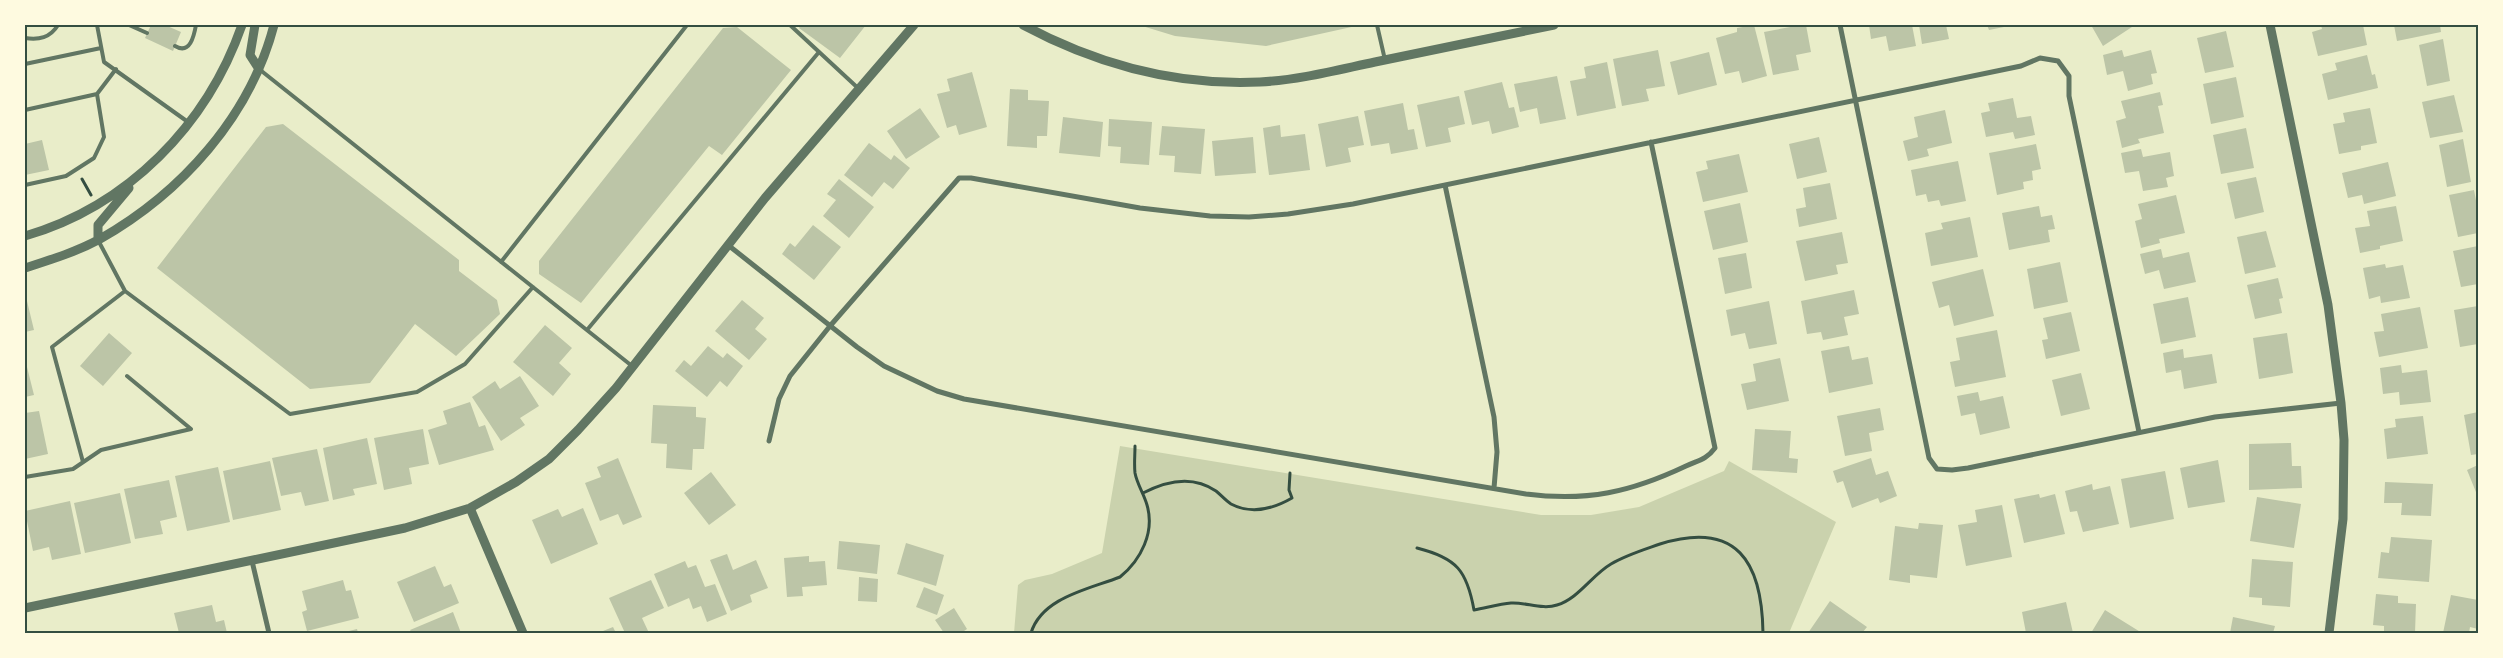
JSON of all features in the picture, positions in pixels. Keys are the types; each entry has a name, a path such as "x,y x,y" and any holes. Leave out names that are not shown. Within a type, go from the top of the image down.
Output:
{"street":[{"path":"25,236 49,229 97,205 138,176 163,154 189,124 215,88 234,49 242,25"},
{"path":"254,25 250,55 259,69"},
{"path":"25,268 61,256 98,240 130,220 186,175 213,143 240,105 259,69 274,25"},
{"path":"25,608 405,528 470,508 516,482 549,459 578,430 632,366 774,186 914,25"},
{"path":"1023,25 1082,54 1157,74 1194,80 1259,82 1289,79 1554,25"},
{"path":"1840,25 1929,458 1937,469 1968,468 2215,417 2341,403"},
{"path":"2270,25 2328,305 2341,403 2344,440 2343,519 2329,633"},
{"path":"769,441 779,399 790,376 830,326 959,178 970,178 1140,208 1210,216 1249,217 1321,210 2021,66 2040,58 2058,60 2069,76 2069,96 2139,432"},
{"path":"728,246 884,366 937,391 964,399 1549,497 1594,496 1644,485 1665,477 1708,458 1715,448 1651,142"},
{"path":"98,240 98,225 138,176"},
{"path":"1445,185 1494,417 1498,452 1494,488"},
{"path":"470,508 523,633"},
{"path":"252,561 269,633"}],"lane":[{"path":"25,38 45,37 53,33 58,25"},
{"path":"97,25 104,62 189,124"},
{"path":"129,25 147,33"},
{"path":"175,46 180,49 186,48 192,42 196,25"},
{"path":"501,262 687,25"},
{"path":"790,25 859,89"},
{"path":"1377,25 1385,60"},
{"path":"25,64 101,48"},
{"path":"587,330 819,52"},
{"path":"25,110 96,94 116,69"},
{"path":"259,69 632,366"},
{"path":"25,185 66,176 94,158 104,137 96,94"},
{"path":"98,240 125,291 290,414 417,392 464,364 533,287"},
{"path":"83,462 52,347 125,291"},
{"path":"25,477 73,469 101,450 191,429 127,376"}],"path":[{"path":"76,169 97,205"},
{"path":"1032,633 1044,611 1057,602 1120,577 1130,569 1143,550 1148,537 1150,516 1136,474 1135,446"},
{"path":"1143,494 1166,483 1189,482 1211,489 1239,507 1263,510 1280,506 1292,498 1289,490 1290,473"},
{"path":"1417,548 1432,552 1457,565 1470,587 1474,610 1510,603 1546,607 1557,605 1572,596 1596,574 1622,558 1675,540 1713,537 1730,544 1746,558 1759,588 1763,608 1763,633"}],"green space":[{"path":"1120,446 1541,515 1591,515 1639,507 1724,471 1729,461 1836,522 1789,633 1014,633 1018,585 1025,580 1052,574 1102,553"}],"building":[{"path":"151,25 165,25 181,32 173,51 145,38"},
{"path":"801,25 866,25 840,58 799,28"},
{"path":"1139,25 1356,26 1266,46 1175,36"},
{"path":"1754,25 1767,76 1742,83 1739,71 1725,74 1716,38 1737,32 1737,28"},
{"path":"1806,25 1811,52 1796,55 1799,70 1773,75 1764,32"},
{"path":"1869,25 1912,25 1916,46 1889,51 1886,36 1871,39"},
{"path":"1919,25 1946,25 1949,39 1922,44"},
{"path":"1987,25 2009,25 2009,26 1989,30"},
{"path":"2091,25 2135,25 2103,46"},
{"path":"2321,25 2363,25 2367,45 2318,56 2312,32 2322,29"},
{"path":"2394,25 2440,25 2441,32 2397,41"},
{"path":"737,27 791,70 722,155 709,146 581,303 539,274 539,261 723,28"},
{"path":"2226,31 2234,67 2205,73 2197,38"},
{"path":"2443,39 2450,81 2427,86 2419,45"},
{"path":"1658,50 1665,86 1646,89 1649,101 1622,106 1613,59"},
{"path":"2122,50 2124,57 2151,50 2157,73 2151,74 2153,84 2128,91 2123,71 2107,75 2103,55"},
{"path":"1709,52 1717,85 1678,95 1670,62"},
{"path":"2367,55 2372,75 2375,74 2378,88 2328,100 2322,74 2337,70 2335,63"},
{"path":"1607,62 1616,108 1577,116 1570,81 1586,78 1584,67"},
{"path":"972,72 987,127 959,135 956,125 947,128 937,94 950,91 947,79"},
{"path":"1557,76 1566,119 1540,124 1537,108 1520,112 1514,84"},
{"path":"2236,77 2244,117 2211,124 2203,84"},
{"path":"1502,82 1509,108 1514,107 1519,127 1492,134 1489,121 1472,125 1464,91"},
{"path":"1010,89 1028,90 1028,100 1049,101 1047,136 1037,136 1037,148 1007,146"},
{"path":"2160,92 2163,105 2158,106 2164,133 2138,139 2140,143 2122,148 2116,121 2126,118 2121,101"},
{"path":"2454,95 2463,132 2430,138 2422,102"},
{"path":"1459,96 1465,124 1448,128 1451,142 1426,147 1417,105"},
{"path":"2013,98 2017,118 2031,116 2035,135 2015,139 2013,132 1986,137 1981,113 1990,111 1988,103"},
{"path":"1403,103 1408,130 1414,129 1418,149 1391,154 1389,143 1371,146 1364,111"},
{"path":"920,108 940,137 906,159 887,131"},
{"path":"2370,108 2377,143 2361,146 2361,150 2339,154 2333,124 2345,122 2343,113"},
{"path":"1945,110 1952,143 1927,149 1929,156 1908,161 1903,141 1918,137 1914,117"},
{"path":"1358,116 1364,145 1348,148 1351,162 1326,167 1318,124"},
{"path":"1063,117 1103,122 1100,157 1059,153"},
{"path":"1109,119 1152,122 1149,165 1120,163 1121,147 1108,146"},
{"path":"283,124 459,260 459,271 497,300 500,314 456,356 415,324 370,383 310,389 157,268 266,127"},
{"path":"1280,125 1281,137 1305,134 1310,170 1269,175 1263,128"},
{"path":"1162,126 1205,129 1201,174 1174,172 1175,156 1159,155"},
{"path":"2246,128 2254,168 2221,174 2213,135"},
{"path":"1253,137 1256,173 1215,176 1212,141"},
{"path":"1819,137 1827,172 1797,179 1789,144"},
{"path":"2463,139 2471,182 2447,187 2439,145"},
{"path":"42,140 49,170 25,175 25,144"},
{"path":"869,143 891,160 894,155 910,168 893,189 884,182 872,197 844,175"},
{"path":"2036,144 2041,169 2032,171 2033,180 2023,182 2024,189 1997,195 1989,153"},
{"path":"2141,149 2143,157 2170,152 2174,176 2166,178 2168,187 2143,191 2139,171 2125,173 2121,153"},
{"path":"1739,154 1748,192 1703,202 1696,172 1708,169 1706,161"},
{"path":"1958,161 1966,201 1941,206 1939,200 1928,202 1926,194 1916,196 1911,170"},
{"path":"2388,162 2396,196 2364,204 2362,195 2348,198 2342,173"},
{"path":"2256,177 2264,212 2235,219 2227,183"},
{"path":"839,179 874,207 849,238 823,216 836,200 827,194"},
{"path":"1830,183 1837,219 1799,227 1796,209 1806,207 1803,188"},
{"path":"2474,190 2478,211 2478,233 2458,237 2449,195"},
{"path":"2176,195 2185,233 2159,239 2160,243 2141,248 2135,221 2142,219 2138,204"},
{"path":"1740,203 1748,242 1713,250 1704,211"},
{"path":"2039,206 2041,217 2052,215 2055,229 2048,230 2050,242 2009,250 2002,213"},
{"path":"2396,206 2403,241 2380,246 2380,249 2360,253 2355,228 2370,226 2367,211"},
{"path":"1970,217 1978,257 1931,266 1925,233 1943,229 1941,223"},
{"path":"813,225 841,247 814,280 782,254 790,243 795,247"},
{"path":"2266,231 2276,267 2245,274 2237,237"},
{"path":"1842,232 1848,263 1836,265 1838,274 1805,281 1796,241"},
{"path":"2478,246 2478,284 2461,287 2453,251"},
{"path":"2161,249 2163,258 2189,252 2196,282 2164,289 2159,270 2145,274 2140,254"},
{"path":"1746,253 1752,288 1725,294 1718,258"},
{"path":"2060,262 2068,302 2034,309 2027,269"},
{"path":"2385,264 2386,268 2403,265 2410,298 2381,303 2380,296 2369,299 2363,268"},
{"path":"1983,269 1994,316 1954,326 1949,305 1939,308 1932,282"},
{"path":"2278,278 2283,298 2279,299 2282,313 2255,319 2247,285"},
{"path":"1854,290 1859,314 1844,317 1848,335 1823,340 1821,332 1807,334 1801,301"},
{"path":"2188,297 2196,337 2161,344 2153,304"},
{"path":"742,300 764,318 755,329 767,339 749,360 715,331"},
{"path":"27,301 34,330 25,332 25,302"},
{"path":"1769,301 1777,344 1749,349 1745,333 1731,336 1726,310"},
{"path":"2478,306 2478,344 2460,347 2454,310"},
{"path":"2420,307 2428,348 2379,357 2374,332 2384,331 2381,314"},
{"path":"2071,312 2080,351 2046,359 2042,340 2048,339 2043,318"},
{"path":"545,325 572,348 559,363 571,374 553,396 513,362"},
{"path":"1997,330 2006,377 1955,387 1950,362 1960,360 1956,338"},
{"path":"109,333 132,353 103,386 80,366"},
{"path":"2287,333 2293,373 2259,379 2253,338"},
{"path":"708,346 723,358 727,353 743,366 727,387 720,381 707,397 675,371 684,360 691,366"},
{"path":"1849,346 1852,360 1868,357 1873,384 1829,393 1821,351"},
{"path":"2183,349 2184,358 2212,354 2217,383 2184,389 2181,370 2166,373 2163,353"},
{"path":"1780,358 1789,401 1747,410 1741,384 1756,381 1753,364"},
{"path":"25,359 34,395 25,397"},
{"path":"2401,365 2402,373 2427,370 2431,402 2400,405 2399,392 2383,394 2380,368"},
{"path":"2081,373 2090,409 2061,416 2052,380"},
{"path":"520,376 539,406 520,418 525,425 501,441 472,397 495,381 500,389"},
{"path":"1978,392 1980,401 2003,396 2010,428 1980,435 1975,413 1961,416 1957,396"},
{"path":"470,402 479,427 485,425 494,450 439,465 428,430 447,424 443,411"},
{"path":"653,405 696,407 696,417 706,418 704,449 693,449 692,470 666,468 667,444 651,443"},
{"path":"1880,408 1884,430 1869,433 1872,451 1845,456 1837,416"},
{"path":"39,411 48,454 25,459 25,413"},
{"path":"2478,412 2478,454 2471,455 2464,415"},
{"path":"2423,416 2428,454 2387,459 2384,429 2396,427 2395,419"},
{"path":"423,429 429,464 409,468 412,484 384,490 374,438"},
{"path":"1755,429 1791,431 1789,458 1798,459 1797,473 1752,470"},
{"path":"367,438 377,484 353,489 355,495 333,500 323,448"},
{"path":"2291,443 2292,466 2301,466 2302,488 2249,490 2249,444"},
{"path":"317,449 329,501 305,506 301,492 281,496 272,458"},
{"path":"618,458 642,517 623,525 618,514 600,521 585,483 601,477 597,467"},
{"path":"1871,458 1876,475 1888,471 1897,496 1880,503 1878,498 1852,508 1843,481 1837,483 1833,471"},
{"path":"2218,460 2225,502 2188,508 2180,468"},
{"path":"270,461 281,510 233,520 223,471"},
{"path":"2478,465 2478,497 2467,470"},
{"path":"218,467 230,522 187,531 175,476"},
{"path":"2165,471 2174,519 2130,528 2121,479"},
{"path":"711,472 736,505 709,525 684,493"},
{"path":"169,480 177,517 160,521 163,534 135,539 124,489"},
{"path":"2385,482 2433,484 2431,516 2401,515 2402,503 2384,503"},
{"path":"2092,484 2093,490 2110,486 2119,524 2083,532 2077,511 2070,512 2065,491"},
{"path":"120,493 131,543 85,553 74,503"},
{"path":"2039,494 2040,498 2055,494 2065,534 2024,543 2014,499"},
{"path":"2257,497 2301,504 2294,548 2250,541"},
{"path":"70,501 81,554 52,560 49,547 33,551 25,511"},
{"path":"2002,505 2012,557 1966,566 1958,525 1977,522 1975,510"},
{"path":"583,508 598,544 551,564 532,520 558,509 562,517"},
{"path":"1919,523 1943,525 1937,578 1910,575 1910,583 1889,580 1895,526 1918,529"},
{"path":"2391,537 2432,540 2429,582 2378,578 2381,552 2389,553"},
{"path":"839,541 880,545 877,574 837,569"},
{"path":"906,543 944,555 936,586 897,574"},
{"path":"727,554 733,570 756,560 768,588 750,595 752,602 731,611 710,560"},
{"path":"809,556 809,562 825,561 827,585 802,587 803,596 787,597 784,558"},
{"path":"2252,559 2293,562 2290,607 2262,605 2262,598 2249,597"},
{"path":"685,561 688,568 696,565 705,587 715,584 727,614 707,622 701,606 693,609 689,598 668,607 654,574"},
{"path":"435,566 444,587 451,584 459,603 414,622 397,582"},
{"path":"859,577 878,579 877,602 858,601"},
{"path":"343,580 346,591 351,590 359,618 307,631 302,612 307,610 302,591"},
{"path":"651,580 664,608 642,618 649,633 625,633 609,598"},
{"path":"924,587 944,595 937,615 916,607"},
{"path":"2376,594 2398,596 2398,603 2416,604 2415,633 2384,633 2384,626 2373,625"},
{"path":"2451,595 2478,600 2478,629 2470,627 2469,633 2443,633"},
{"path":"1830,601 1867,627 1862,633 1808,633"},
{"path":"2066,602 2073,633 2026,633 2022,612"},
{"path":"212,605 216,622 224,620 227,633 179,633 174,613"},
{"path":"954,608 967,629 961,633 944,633 935,620"},
{"path":"2105,610 2142,633 2091,633"},
{"path":"453,612 461,633 412,633 410,630"},
{"path":"2233,617 2275,626 2273,633 2230,633"},
{"path":"613,627 616,633 598,633"},
{"path":"357,629 358,633 345,633 345,632"}]}
